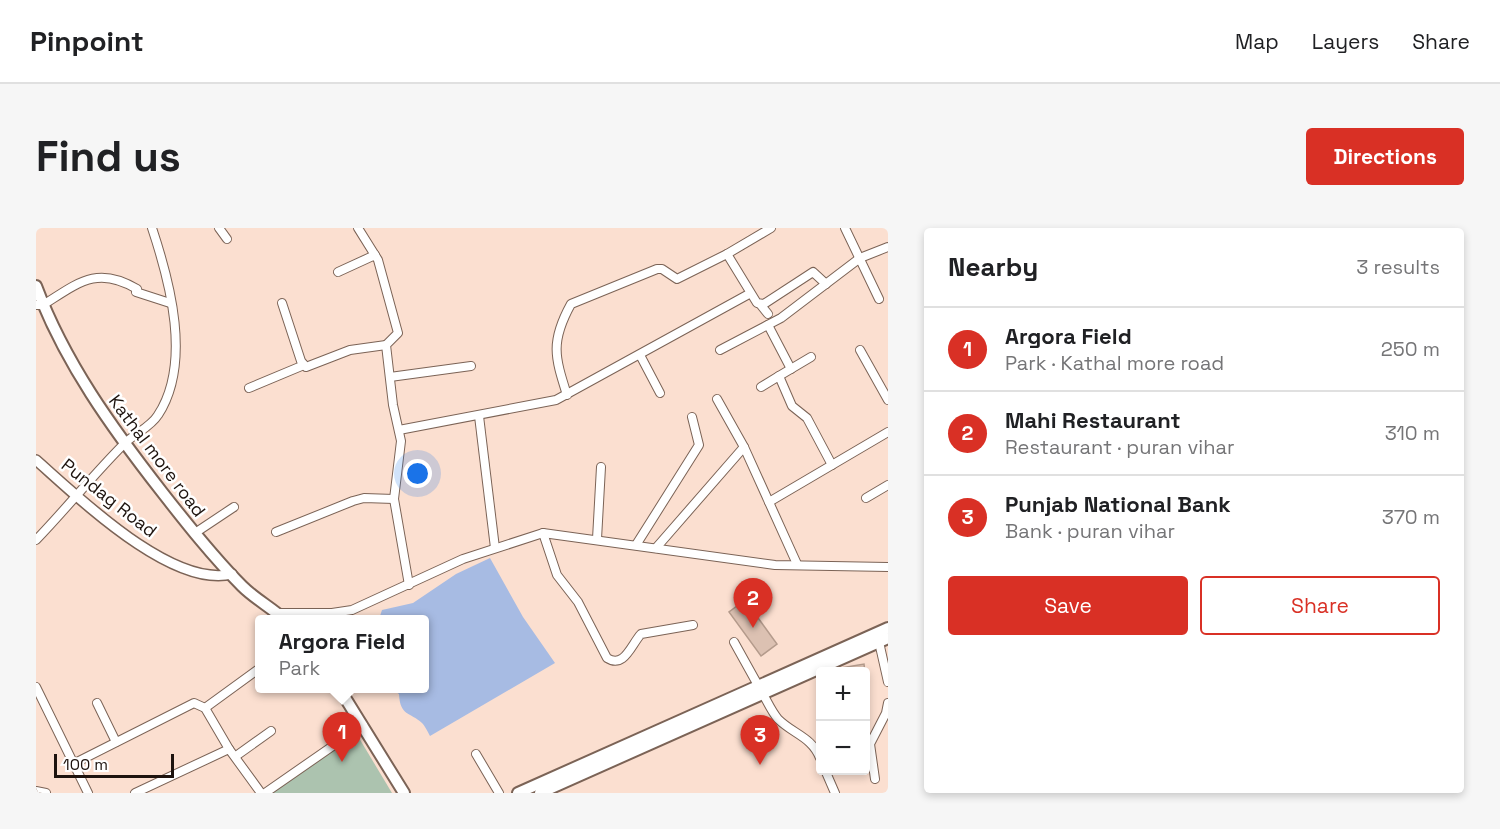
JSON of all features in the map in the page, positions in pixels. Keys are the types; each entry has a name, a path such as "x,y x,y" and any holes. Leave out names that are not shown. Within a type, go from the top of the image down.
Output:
{"main road":[{"name":"Kathal more road","path":"36,286 39,305 72,364 124,443 195,533 231,574 243,587 280,615"},
{"path":"540,793 761,691 888,628"},
{"path":"518,793 636,739 884,640"},
{"path":"342,693 404,793"}],"street":[{"path":"219,228 227,239"},
{"path":"249,388 304,365 311,367 350,350 386,345 398,333 375,255 358,228"},
{"path":"567,395 555,354 555,344 571,304 657,269 662,269 677,279 727,255 771,228"},
{"path":"845,228 879,299"},
{"path":"36,540 124,443 158,417 172,382 177,353 162,259 154,229"},
{"path":"720,350 768,325 860,258 888,247"},
{"path":"338,272 375,255"},
{"path":"727,255 753,301 760,304 768,314"},
{"path":"760,304 813,272 826,284"},
{"path":"39,305 86,278 122,280 137,291 170,303"},
{"path":"399,429 540,405 567,395 749,294"},
{"path":"282,303 304,365"},
{"path":"768,325 791,369"},
{"path":"386,345 401,449 394,499 409,585"},
{"path":"860,350 888,400"},
{"path":"640,355 660,393"},
{"path":"761,387 811,357"},
{"path":"390,377 471,366"},
{"path":"779,376 792,406 807,418 832,465"},
{"path":"717,399 744,447 798,564"},
{"path":"478,416 495,548"},
{"path":"636,545 699,445 692,417"},
{"path":"768,502 888,432"},
{"path":"656,548 744,447"},
{"name":"Pundag Road","path":"36,459 77,497 148,550 204,576 231,574"},
{"path":"597,540 601,467"},
{"path":"866,498 888,485"},
{"path":"276,532 353,501 364,498 394,499"},
{"path":"195,533 234,507"},
{"path":"543,533 557,575 578,602 607,658 620,662 641,634 693,625"},
{"path":"293,615 352,610 463,559 543,533 775,565 888,567"},
{"path":"884,640 888,682"},
{"path":"734,642 778,719 816,748"},
{"path":"205,708 255,672"},
{"path":"36,687 88,793"},
{"path":"97,703 116,742"},
{"path":"73,764 194,703 205,708 229,748 263,793 363,725"},
{"path":"875,779 870,744 886,713 888,703"},
{"path":"236,756 271,731"},
{"path":"135,793 229,748"},
{"path":"477,754 499,793"},
{"path":"827,775 835,793"},
{"path":"36,791 46,793"}],"green space":[{"path":"356,733 392,793 268,793"}],"water":[{"path":"490,558 523,617 555,663 430,736 418,719 406,713 401,706 398,693 429,693 429,615 380,615 382,610 413,603 456,574"}],"building":[{"path":"745,600 777,644 761,656 729,612"},
{"path":"864,664 864,667 846,667"}],"place":[{"name":"Mahi Restaurant","path":"753,628"},
{"name":"Argora Field","path":"342,762"},
{"name":"Punjab National Bank","path":"760,765"}]}
